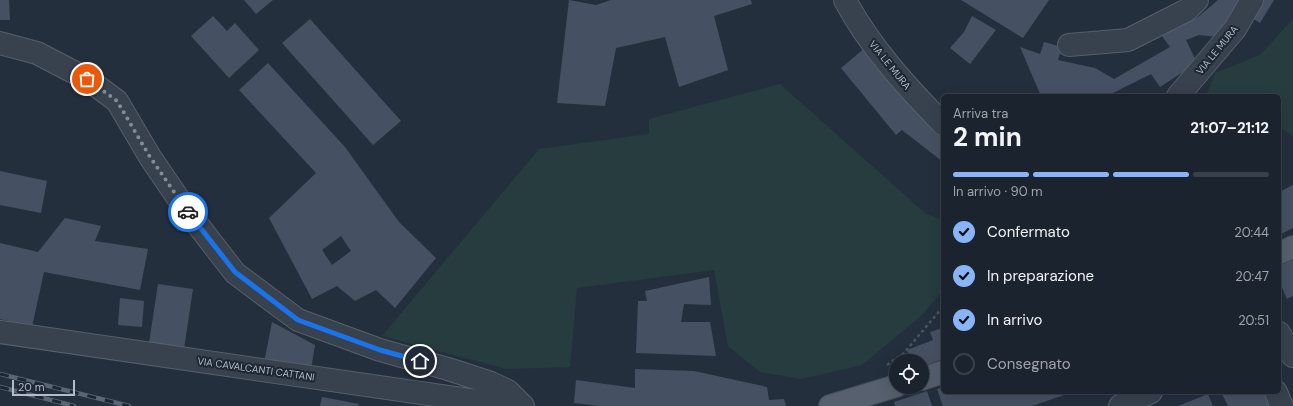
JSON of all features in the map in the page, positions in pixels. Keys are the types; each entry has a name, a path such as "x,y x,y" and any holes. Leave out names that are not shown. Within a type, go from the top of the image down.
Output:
{"main road":[{"path":"1281,252 1293,247"},
{"path":"929,377 941,373"},
{"path":"830,406 889,388"}],"street":[{"name":"VIA LE MURA","path":"845,0 854,18 886,61 904,83 941,122"},
{"path":"1070,44 1128,40 1187,10 1197,0"},
{"name":"VIA LE MURA","path":"1180,94 1236,29 1252,0"},
{"path":"0,43 37,53 87,79 117,101 150,157 184,207 235,272 298,320 380,350 448,369 490,383 508,391 523,406"},
{"name":"VIA CAVALCANTI CATTANI","path":"0,332 511,406"},
{"path":"1281,336 1293,356"},
{"path":"1122,406 1147,394"},
{"path":"1277,394 1282,406"}],"path":[{"path":"884,367 903,354 941,309"}],"green space":[{"path":"1293,19 1293,136 1281,128 1281,94 1207,94 1215,73 1260,55"},
{"path":"780,84 926,214 941,219 941,292 922,315 862,365 801,379 760,372 728,346 714,270 577,288 570,367 506,369 382,336 539,149 649,134 649,119"}],"building":[{"path":"0,0 9,0 10,20 0,20"},
{"path":"244,0 273,0 256,14"},
{"path":"569,0 596,5 611,0 751,0 752,4 714,16 728,70 679,87 665,37 616,48 605,106 557,103"},
{"path":"961,0 1049,0 1023,38"},
{"path":"1218,0 1246,0 1217,37 1199,35 1186,40 1197,63 1160,87 1151,74 1111,94 1040,94 1020,47 1040,54 1044,42 1062,47 1058,60 1095,68 1114,79 1170,47 1162,36 1198,17"},
{"path":"1257,0 1274,0 1260,23 1249,16"},
{"path":"213,16 227,31 235,23 259,50 229,78 191,36"},
{"path":"972,16 996,30 970,64 950,48 964,32"},
{"path":"310,19 401,121 373,145 282,43"},
{"path":"866,47 941,132 941,160 902,130 896,135 841,68"},
{"path":"268,63 345,147 399,222 436,258 395,308 376,290 355,301 337,286 312,299 269,218 316,173 239,90","holes":["341,236 351,251 332,265 322,250"]},
{"path":"0,171 47,181 41,213 0,205"},
{"path":"1293,185 1293,228 1281,234 1281,191"},
{"path":"65,218 101,226 95,241 148,249 140,290 44,272 32,327 0,319 0,243 38,252"},
{"path":"1293,255 1293,296 1287,299 1281,286 1281,261"},
{"path":"709,277 711,305 684,304 681,322 710,322 716,356 636,353 638,301 647,301 645,291"},
{"path":"158,284 193,289 184,349 149,343"},
{"path":"120,298 144,301 142,327 118,325"},
{"path":"272,322 315,345 311,369 264,363"},
{"path":"941,329 941,360 929,364 929,354 909,354 907,350 933,340 930,332"},
{"path":"635,369 694,371 767,387 769,400 784,399 786,406 600,406 574,403 576,380 635,388"},
{"path":"941,388 941,394 1067,394 1032,406 943,406 937,389"},
{"path":"918,394 928,394 932,406 895,406 894,402"},
{"path":"1208,394 1213,406 1178,406"},
{"path":"1222,394 1270,394 1276,406 1228,406"},
{"path":"322,397 359,404 358,406 320,406"}],"railway":[{"path":"0,374 129,406"},
{"path":"0,387 74,406"}],"way so far":[{"path":"87,79 117,101 150,157 188,212"}],"route":[{"path":"188,212 235,272 298,320 380,350 420,361"}]}
